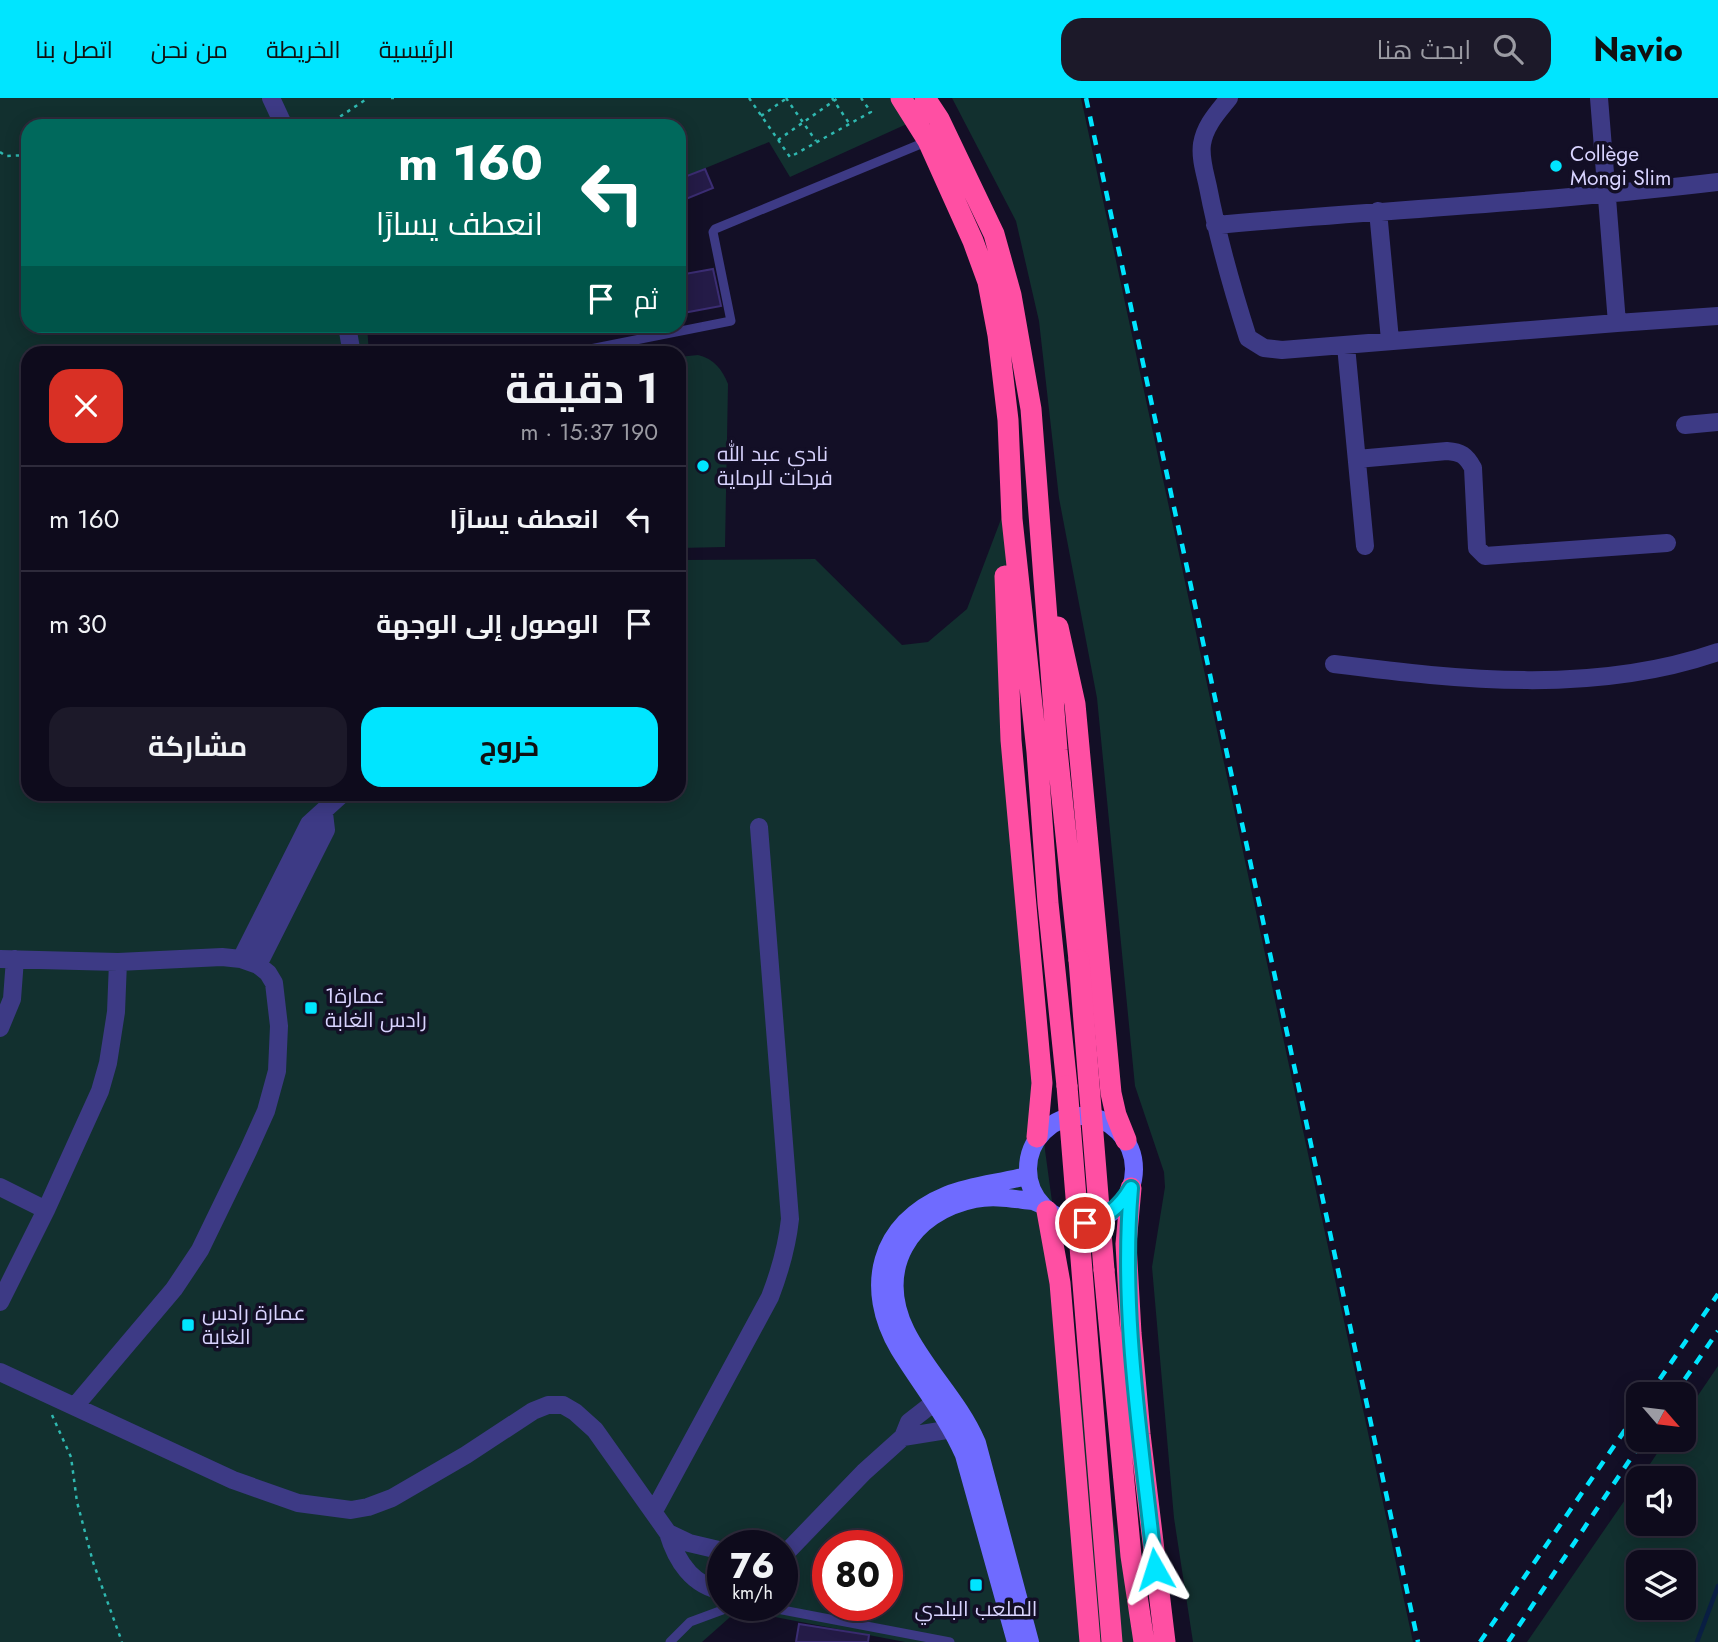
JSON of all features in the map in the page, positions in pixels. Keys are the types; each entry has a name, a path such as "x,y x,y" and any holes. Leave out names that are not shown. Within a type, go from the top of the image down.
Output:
{"highway":[{"path":"901,98 928,141 972,242 988,282 998,335 1008,420 1012,519 1079,960 1131,1556 1144,1642"},
{"path":"925,98 939,119 994,234 1011,295 1031,409 1041,548 1048,902 1067,1086 1112,1642"},
{"path":"1012,519 1005,568 1011,740 1042,1083 1037,1137"},
{"path":"1041,548 1075,704 1111,1093 1126,1140"},
{"path":"1131,1188 1126,1244 1131,1333 1140,1434 1165,1642"},
{"path":"1044,1208 1060,1283 1090,1642"}],"street":[{"path":"271,98 281,119"},
{"path":"1229,98 1207,128 1202,145 1215,225 1248,338 1264,348 1282,350 1346,346 1390,340 1718,316"},
{"path":"1599,98 1616,323"},
{"path":"1215,225 1607,195 1718,182"},
{"path":"1378,211 1390,340"},
{"path":"1346,346 1365,546"},
{"path":"1685,425 1718,422"},
{"path":"1357,459 1447,452 1458,452 1467,456 1473,468 1476,548 1485,556 1667,543"},
{"path":"1334,664 1438,677 1507,681 1565,680 1635,673 1718,652"},
{"path":"250,962 326,830 324,813 335,801"},
{"path":"654,1511 769,1297 783,1262 788,1240 790,1219 759,827"},
{"path":"0,1028 12,999 7,959 118,962 201,957 250,962 268,973 274,984 279,1026 277,1071 266,1111 226,1199 174,1289 75,1406"},
{"path":"0,1302 47,1210 89,1117 108,1063 116,1012 118,962"},
{"path":"1030,1642 977,1443 961,1428 905,1330 898,1311 895,1283 901,1252 922,1223 936,1211 950,1205 984,1197 1033,1201 1044,1208 1065,1221 1085,1223 1104,1217 1120,1205 1131,1188 1135,1172 1133,1155 1126,1140 1115,1127 1100,1118 1082,1115 1065,1117 1049,1125 1037,1137 1029,1155 1027,1174 1031,1190 1044,1208"},
{"path":"944,1401 898,1348 883,1314 879,1278 883,1259 902,1226 929,1204 950,1194 1027,1174"},
{"path":"0,1187 47,1210"},
{"path":"0,1372 197,1465 258,1490 298,1503 351,1510 393,1499 533,1411 548,1405 563,1405 595,1430 654,1511 668,1533 681,1564 699,1581 707,1584"},
{"path":"798,1540 857,1479 903,1437 909,1422 944,1401"},
{"path":"903,1437 961,1428"},
{"path":"961,1428 971,1478 1016,1642"},
{"path":"668,1533 689,1543 707,1547"}],"lane":[{"path":"686,330 730,321 713,232 715,229 928,141"},
{"path":"605,346 670,333"},
{"path":"798,1613 950,1642"},
{"path":"670,1642 690,1622 707,1616"}],"path":[{"path":"336,119 368,98"},
{"path":"749,98 790,157 871,112 860,98"},
{"path":"761,116 787,98 817,143"},
{"path":"778,140 835,99 849,123"},
{"path":"0,152 6,156 21,155"},
{"path":"41,1390 71,1457 77,1502 93,1562 122,1642"}],"green space":[{"path":"0,98 891,98 909,123 790,177 769,142 686,176 686,119 21,119 21,333 368,333 368,346 21,346 21,801 686,801 686,560 815,559 902,645 928,642 967,609 1006,506 1011,707 1045,1150 1069,1327 1141,1642 905,1642 795,1621 798,1621 798,1530 707,1530 707,1621 726,1621 702,1642 0,1642"},
{"path":"952,98 1081,98 1413,1642 1193,1642 1174,1518 1152,1267 1165,1187 1164,1172 1135,1086 1097,698 1059,498 1039,321 1016,221"},
{"name":"نادي عبد الله فرحات للرماية","path":"698,355 709,359 717,365 728,384 725,547 686,548 686,356"},
{"path":"1718,1366 1718,1642 1527,1642 1626,1498 1626,1536 1696,1536 1696,1466 1649,1466 1658,1452 1696,1452 1696,1398"}],"building":[{"path":"705,169 713,188 686,199 686,176"},
{"path":"713,269 721,306 686,312 686,274"},
{"path":"799,1624 869,1635 868,1642 796,1642"}],"waterway":[{"path":"1697,1642 1718,1586"}],"railway":[{"path":"1086,98 1418,1642"},
{"path":"1658,1382 1718,1294"},
{"path":"1683,1382 1718,1331"},
{"path":"1480,1642 1626,1429"},
{"path":"1508,1642 1635,1452"}],"place":[{"name":"Collège Mongi Slim","path":"1556,166"},
{"name":"نادي عبد الله فرحات للرماية","path":"703,466"},
{"name":"1عمارة رادس الغابة","path":"311,1008"},
{"name":"عمارة رادس الغابة","path":"188,1325"},
{"name":"الملعب البلدي","path":"976,1585"}],"route":[{"path":"1085,1223 1104,1217 1120,1205 1131,1188 1126,1244 1131,1333 1155,1569"}]}
